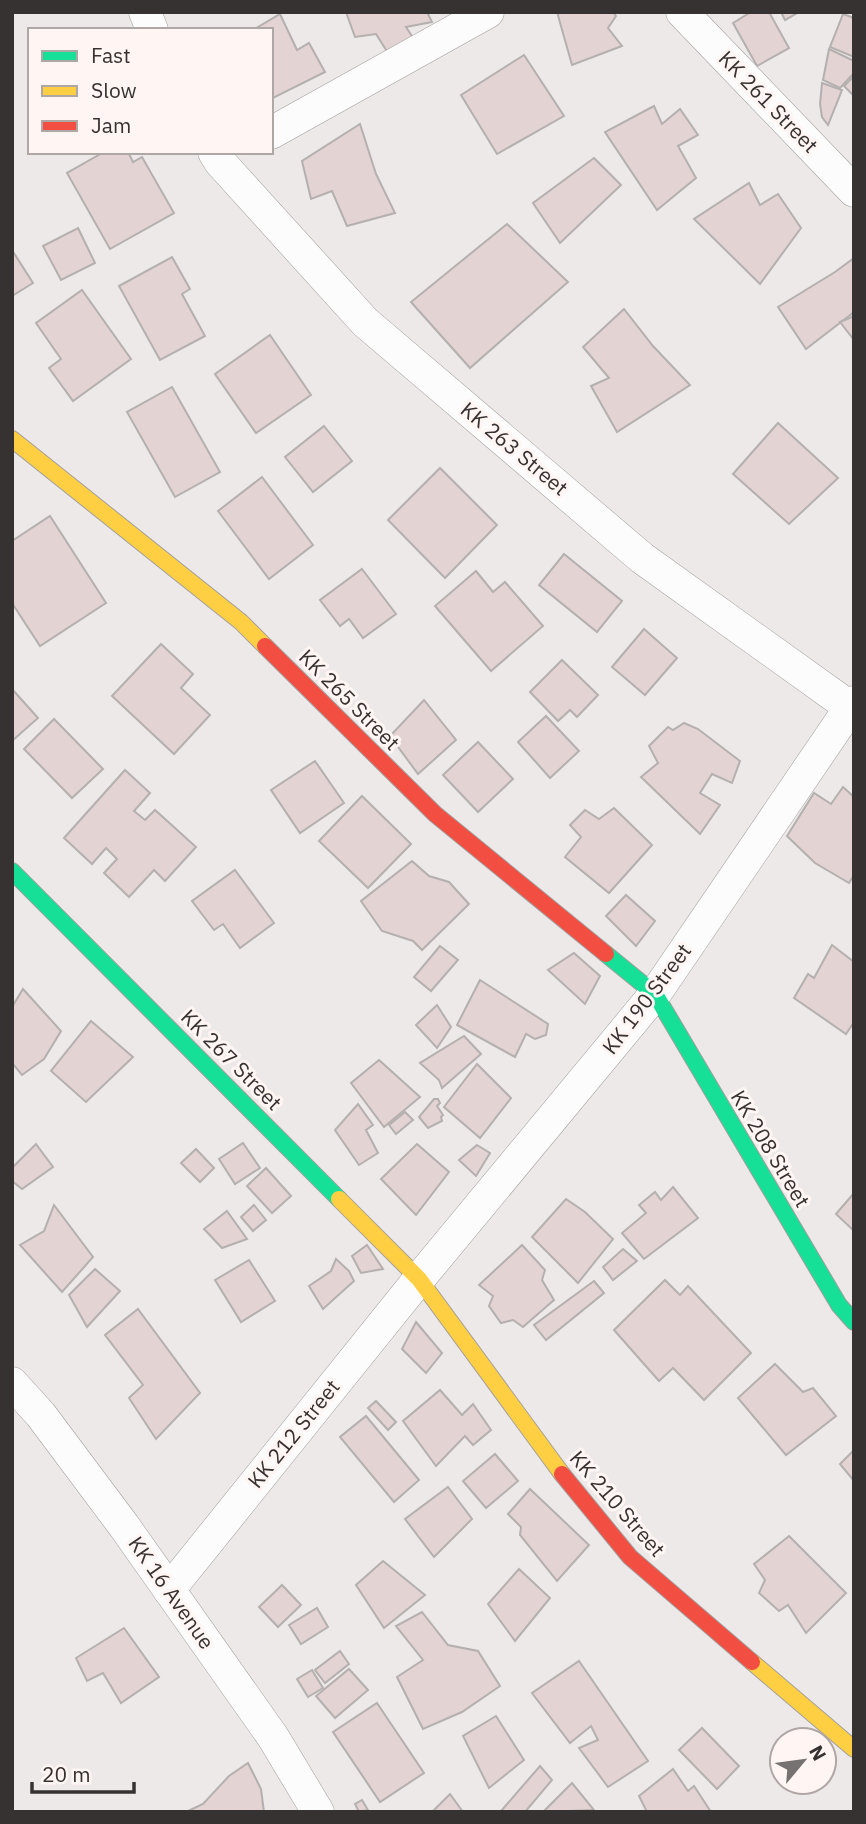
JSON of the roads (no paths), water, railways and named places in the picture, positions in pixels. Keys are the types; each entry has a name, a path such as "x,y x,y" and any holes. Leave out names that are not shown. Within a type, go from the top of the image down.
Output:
{"street":[{"path":"273,132 488,12"},
{"name":"KK 261 Street","path":"682,12 854,191"},
{"name":"KK 263 Street","path":"224,156 365,322 642,558 853,706"},
{"name":"KK 265 Street","path":"12,439 241,622 435,814 654,994"},
{"name":"KK 190 Street","path":"419,1279 654,994 853,706"},
{"name":"KK 267 Street","path":"12,871 419,1279"},
{"name":"KK 208 Street","path":"654,994 767,1187 839,1305 854,1322"},
{"name":"KK 212 Street","path":"169,1590 419,1279"},
{"name":"KK 210 Street","path":"419,1279 572,1488 630,1557 854,1749"},
{"name":"KK 16 Avenue","path":"12,1383 41,1415 169,1590 273,1737 317,1812"}]}
